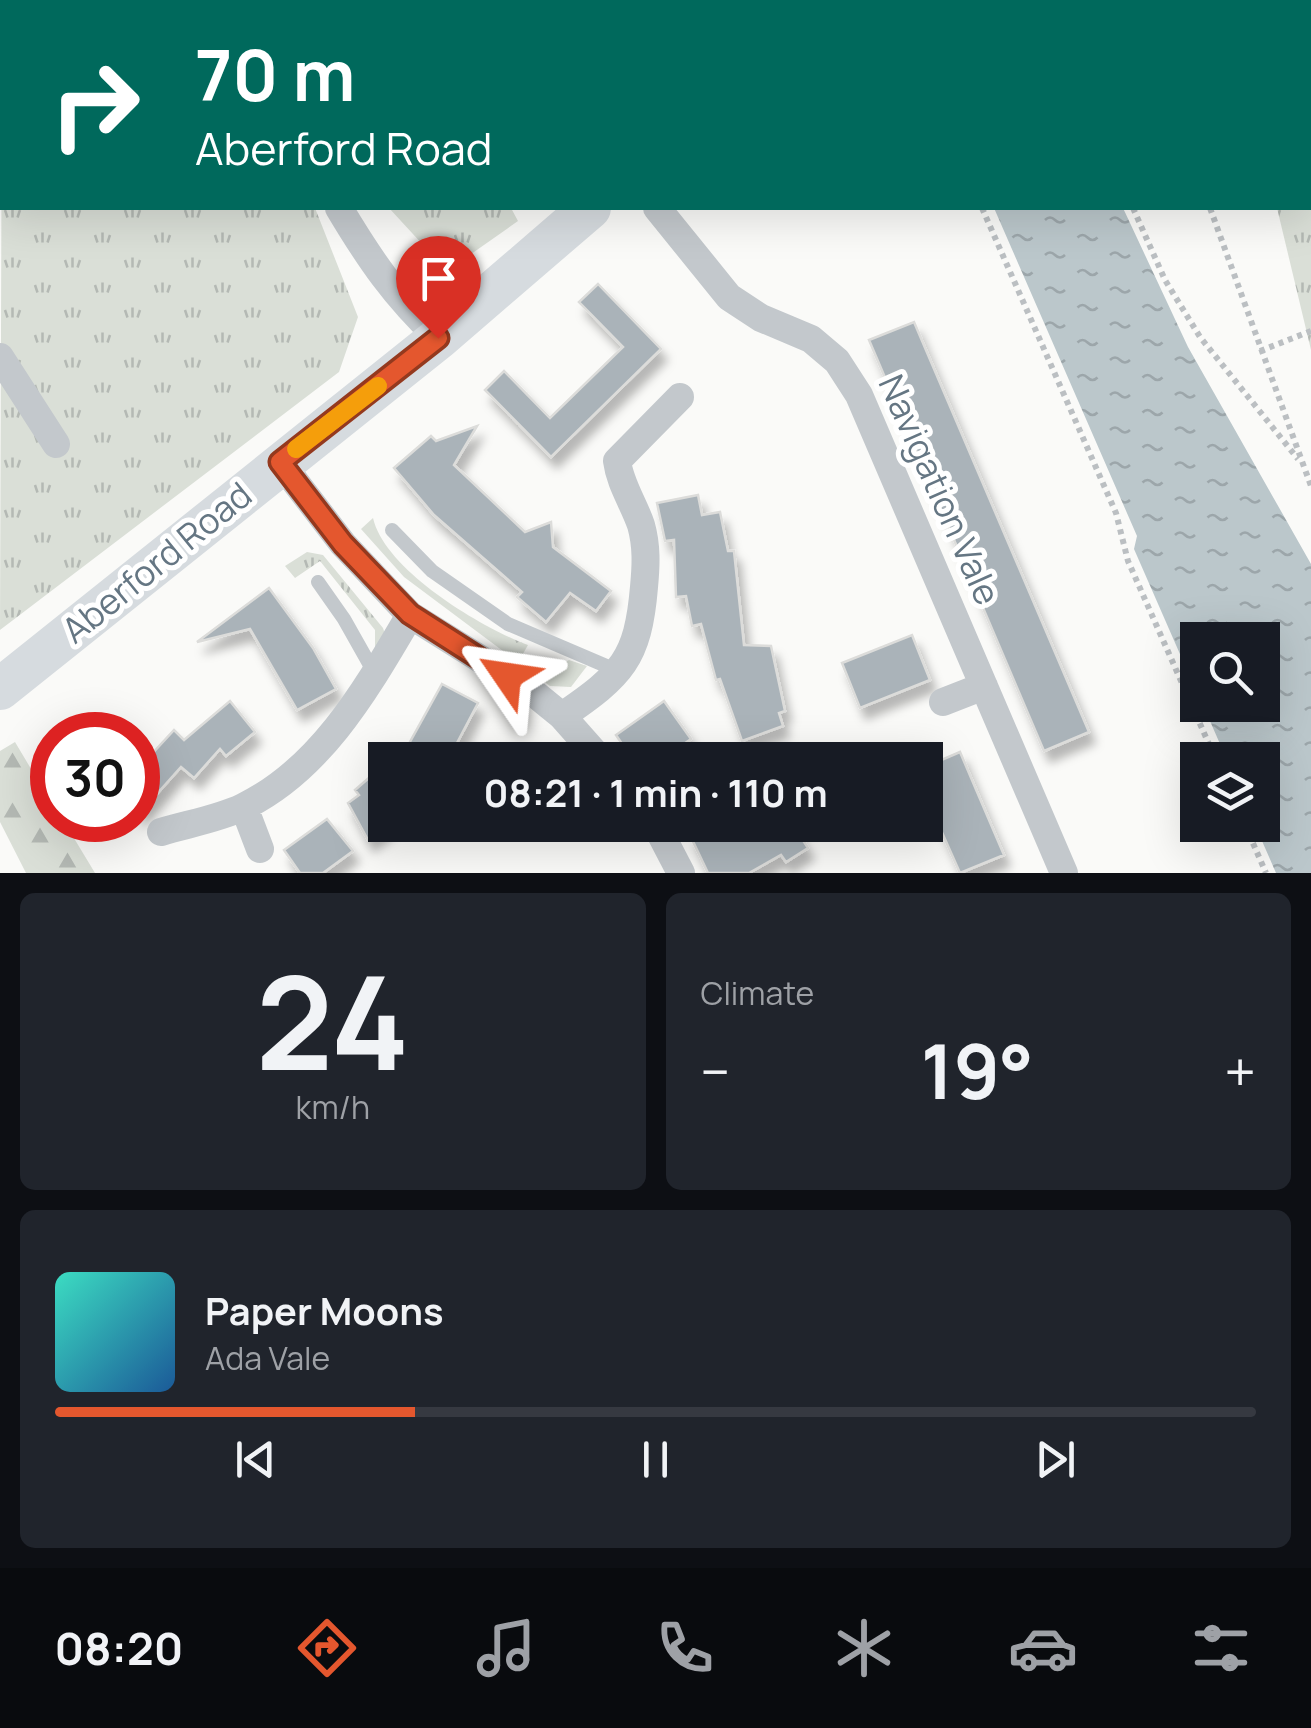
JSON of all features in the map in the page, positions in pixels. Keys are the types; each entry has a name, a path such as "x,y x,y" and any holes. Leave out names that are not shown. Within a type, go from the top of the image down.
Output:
{"main road":[{"name":"Aberford Road","path":"0,688 438,338 588,210"}],"street":[{"path":"340,210 372,265 438,338"},
{"name":"Navigation Vale","path":"660,210 730,297 761,318 810,339 837,361 859,395 1064,873"},
{"path":"0,357 56,444"},
{"path":"562,716 618,670 639,638 646,558 642,528 620,481 617,460 680,397"},
{"path":"280,462 343,544 410,614 562,716 585,742"},
{"path":"161,832 244,806 324,744 375,675 410,614"},
{"path":"943,702 984,686"},
{"path":"244,806 260,849"},
{"path":"664,842 680,873"}],"lane":[{"path":"392,530 432,571 495,616 618,670"},
{"path":"318,582 344,618 375,675"}],"path":[{"path":"983,210 1116,513 1128,561 1208,742"},
{"path":"1133,210 1165,280 1200,337 1298,459"},
{"path":"1211,210 1311,486"},
{"path":"1260,351 1307,333 1311,343"},
{"path":"1252,842 1266,873"}],"green space":[{"path":"1,210 316,210 358,317 339,372 0,630"},
{"path":"391,210 512,210 518,221 447,271"},
{"path":"1277,210 1311,210 1311,350"},
{"path":"373,518 381,538 415,576 461,611 528,645 520,659 544,673 569,660 587,666 571,687 550,686 404,577 361,529"},
{"path":"307,552 323,555 383,628 385,634 375,650 375,630 320,561 295,578 285,566"},
{"path":"15,742 30,767 30,842 76,842 95,873 26,873 0,822 0,751"}],"water":[{"path":"995,210 1124,210 1188,347 1311,564 1311,873 1276,873 1262,842 1280,842 1280,742 1219,742 1210,722 1280,722 1280,622 1180,622 1180,654 1134,549 1137,536"}],"building":[{"path":"598,284 661,349 551,457 485,390 504,371 550,418 623,347 579,302"},
{"path":"914,322 1089,732 1044,751 869,340"},
{"path":"477,426 454,465 525,532 551,522 553,547 611,591 596,611 570,593 546,622 517,597 522,592 434,515 394,468 431,436 436,441"},
{"path":"698,495 702,515 720,512 728,551 734,551 744,645 771,646 785,711 779,713 783,726 742,741 720,679 716,680 701,624 692,626 686,596 676,597 674,540 665,541 657,503"},
{"path":"269,588 313,648 336,689 297,710 250,629 197,642"},
{"path":"912,635 930,680 860,708 842,663"},
{"path":"442,684 478,703 457,742 410,742"},
{"path":"230,701 255,732 226,756 220,749 194,778 181,767 160,790 160,745 174,730 184,740"},
{"path":"664,701 691,739 621,742 616,735"},
{"path":"960,752 1004,855 960,873 943,835 943,759"},
{"path":"368,779 368,840 348,803 359,795 355,790"},
{"path":"327,819 353,851 323,873 300,873 284,850"},
{"path":"693,842 804,842 808,848 786,862 781,855 749,873 708,873"}],"slow traffic":[{"path":"296,449 378,386"}],"route":[{"path":"438,338 280,462 343,544 410,614 507,676"}]}
